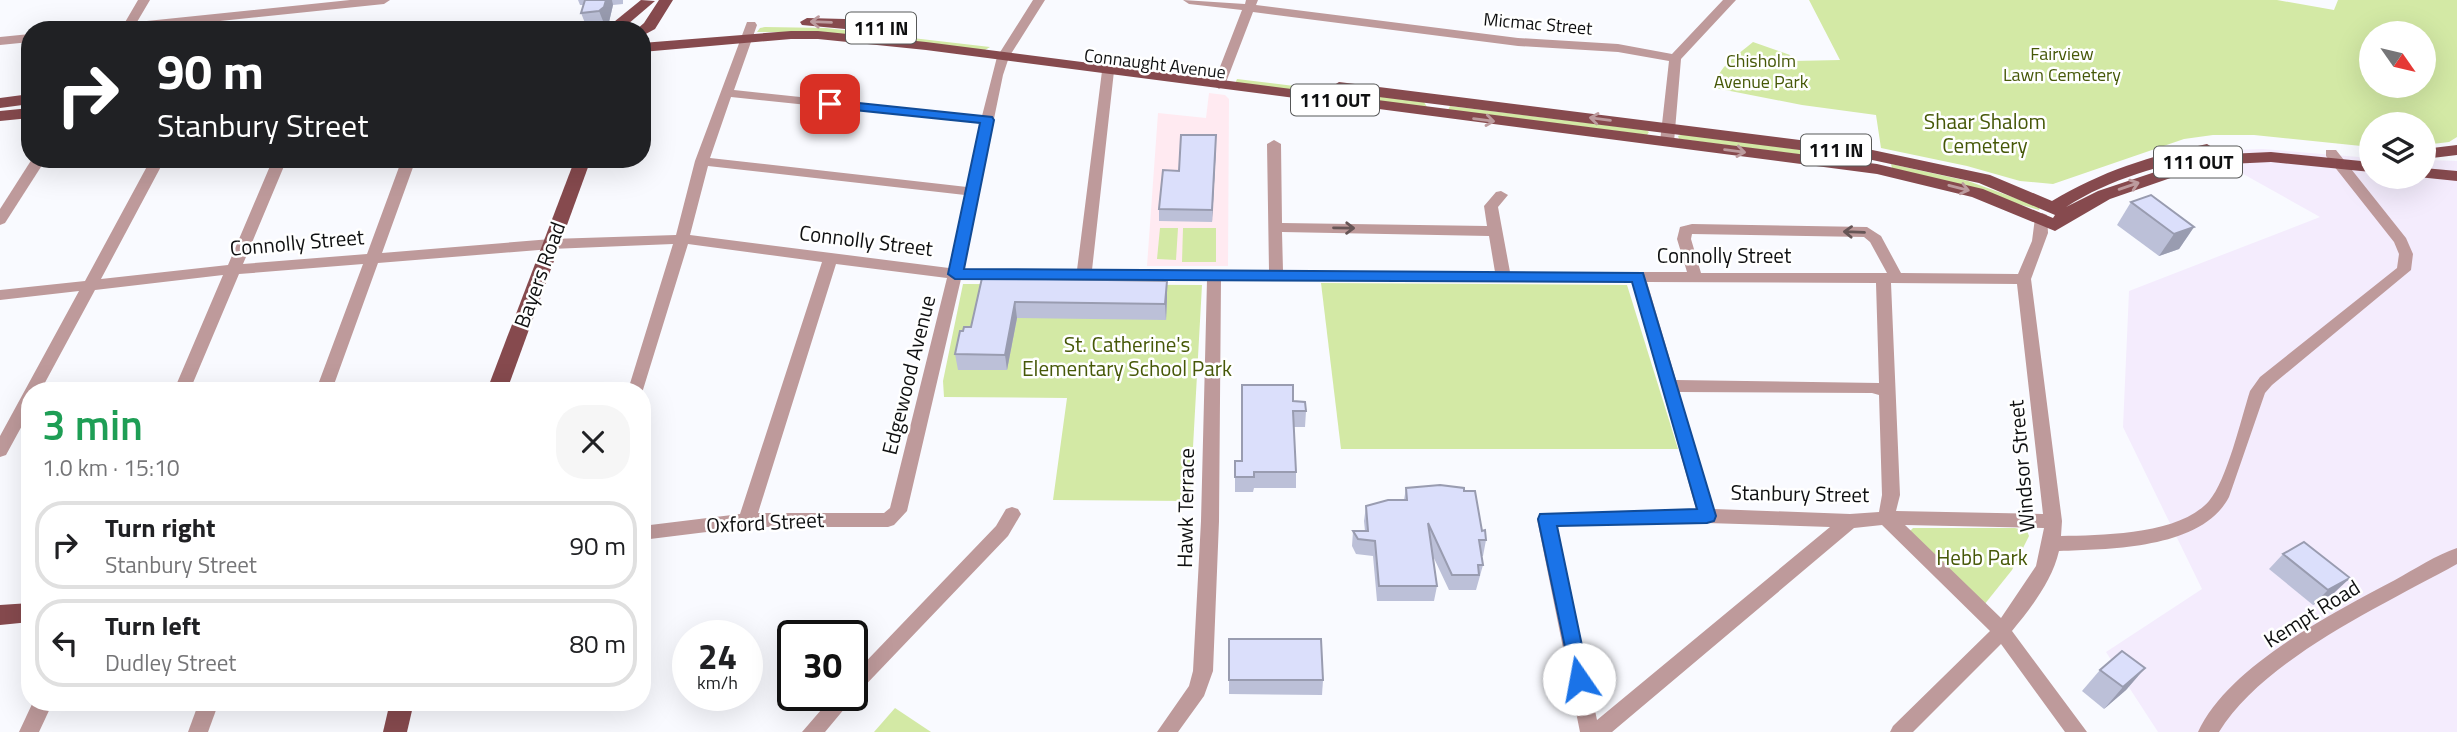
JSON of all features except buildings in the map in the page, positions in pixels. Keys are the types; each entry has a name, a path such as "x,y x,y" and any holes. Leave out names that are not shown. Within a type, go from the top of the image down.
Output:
{"main road":[{"path":"625,21 648,0"},
{"path":"638,21 648,0"},
{"path":"651,24 666,0"},
{"name":"Connaught Avenue","path":"651,47 748,31"},
{"name":"Connaught Avenue","path":"651,34 748,31 1007,52 1667,135 1878,156 1950,171 2003,186 2052,219"},
{"path":"0,103 21,100"},
{"path":"0,116 21,114"},
{"name":"Connaught Avenue","path":"1667,135 1877,169 1977,193 2052,219"},
{"path":"2003,186 2043,195 2078,192 2176,154 2211,148 2244,146 2359,157"},
{"path":"2436,153 2457,150"},
{"name":"111 OUT","path":"2052,219 2104,195 2206,160 2338,157 2359,163"},
{"path":"2436,165 2457,167"},
{"name":"Bayers Road","path":"500,382 580,168"},
{"path":"2436,174 2457,176"},
{"path":"2052,219 2078,192"},
{"path":"0,615 21,613"},
{"path":"395,732 400,711"}],"street":[{"path":"132,21 144,0"},
{"path":"178,21 384,0"},
{"name":"Edgewood Avenue","path":"888,520 898,512 974,192 988,120 1007,52 1039,0"},
{"name":"Micmac Street","path":"1189,0 1251,4 1518,42 1629,50 1675,58"},
{"path":"1667,135 1675,58 1730,0"},
{"path":"1221,79 1251,4"},
{"path":"638,382 682,239 702,161 748,31"},
{"path":"0,41 21,38"},
{"path":"1084,274 1110,65"},
{"path":"724,93 988,120"},
{"path":"1274,144 1276,276"},
{"path":"2051,544 2161,532 2198,520 2215,506 2227,480 2258,391 2266,381 2403,271 2406,254 2401,241 2338,157"},
{"path":"702,161 974,192"},
{"path":"0,220 33,168"},
{"path":"37,382 153,168"},
{"path":"186,382 236,269 276,168"},
{"path":"327,382 406,168"},
{"path":"1501,195 1491,206 1503,276"},
{"name":"Windsor Street","path":"1900,732 2001,630 2031,591 2045,567 2053,522 2024,279 2029,260 2052,219"},
{"path":"1276,227 1494,231"},
{"path":"1695,276 1684,239 1685,230 1867,232 1876,239 1890,277 1886,390 1891,495 1886,518 2001,630 2077,732"},
{"name":"Connolly Street","path":"0,295 236,269 551,244 682,239 955,274 2024,279"},
{"path":"747,520 831,257"},
{"name":"Hawk Terrace","path":"1167,732 1197,690 1203,671 1210,521 1214,275"},
{"path":"1638,276 1707,516"},
{"path":"1671,386 1872,387 1886,390"},
{"path":"0,451 21,412"},
{"path":"868,672 1002,531 1012,514"},
{"name":"Stanbury Street","path":"1590,732 1546,519 1707,516 1850,521 1886,518 2053,522"},
{"name":"Oxford Street","path":"651,532 747,520 888,520"},
{"path":"1597,732 1850,521"},
{"name":"Kempt Road","path":"2208,732 2234,695 2271,666 2343,618 2457,555"},
{"path":"29,732 39,711"},
{"path":"198,732 206,711"},
{"path":"812,732 831,711"}],"shaded area":[{"path":"1209,93 1225,95 1229,99 1228,266 1147,266 1158,113 1206,118"},
{"path":"2263,149 2359,157 2359,189 2436,189 2436,160 2457,161 2457,732 2158,732 2106,652 2202,589 2123,427 2129,291 2320,217 2202,151"}],"green space":[{"path":"1809,0 2277,0 2334,10 2338,0 2457,0 2457,137 2449,142 2436,144 2436,112 2359,112 2359,146 2254,135 2213,135 2184,139 2053,184 2020,181 1967,166 1881,148 1876,115 1802,105 1715,88 1724,67 1753,42 1790,55 1793,61 1840,60"},
{"path":"765,27 826,28 990,47 985,50 815,32 757,32"},
{"path":"1237,79 1424,102 1427,107 1235,84"},
{"path":"1450,106 1649,132 1647,135 1448,110"},
{"path":"1683,134 1861,158 1866,163 1679,139 1678,136"},
{"path":"1891,164 1968,181 2040,207 2039,210 1892,168"},
{"path":"1160,228 1178,228 1176,260 1157,259"},
{"path":"1183,228 1216,228 1216,262 1182,262"},
{"path":"1321,283 1627,285 1678,449 1341,449"},
{"name":"St. Catherine's Elementary School Park","path":"963,284 1202,285 1190,501 1053,500 1067,398 944,397 943,381"},
{"name":"Hebb Park","path":"1913,528 2015,528 2027,531 2029,536 2012,570 1984,605 1910,531"},
{"path":"895,708 931,732 874,732"}],"route":[{"path":"830,104 988,120 955,274 1638,276 1707,516 1546,519 1579,679"}],"park label":[{"name":"Fairview Lawn Cemetery","path":"2062,64"},
{"name":"Chisholm Avenue Park","path":"1761,71"},
{"name":"Shaar Shalom Cemetery","path":"1985,134"}]}
